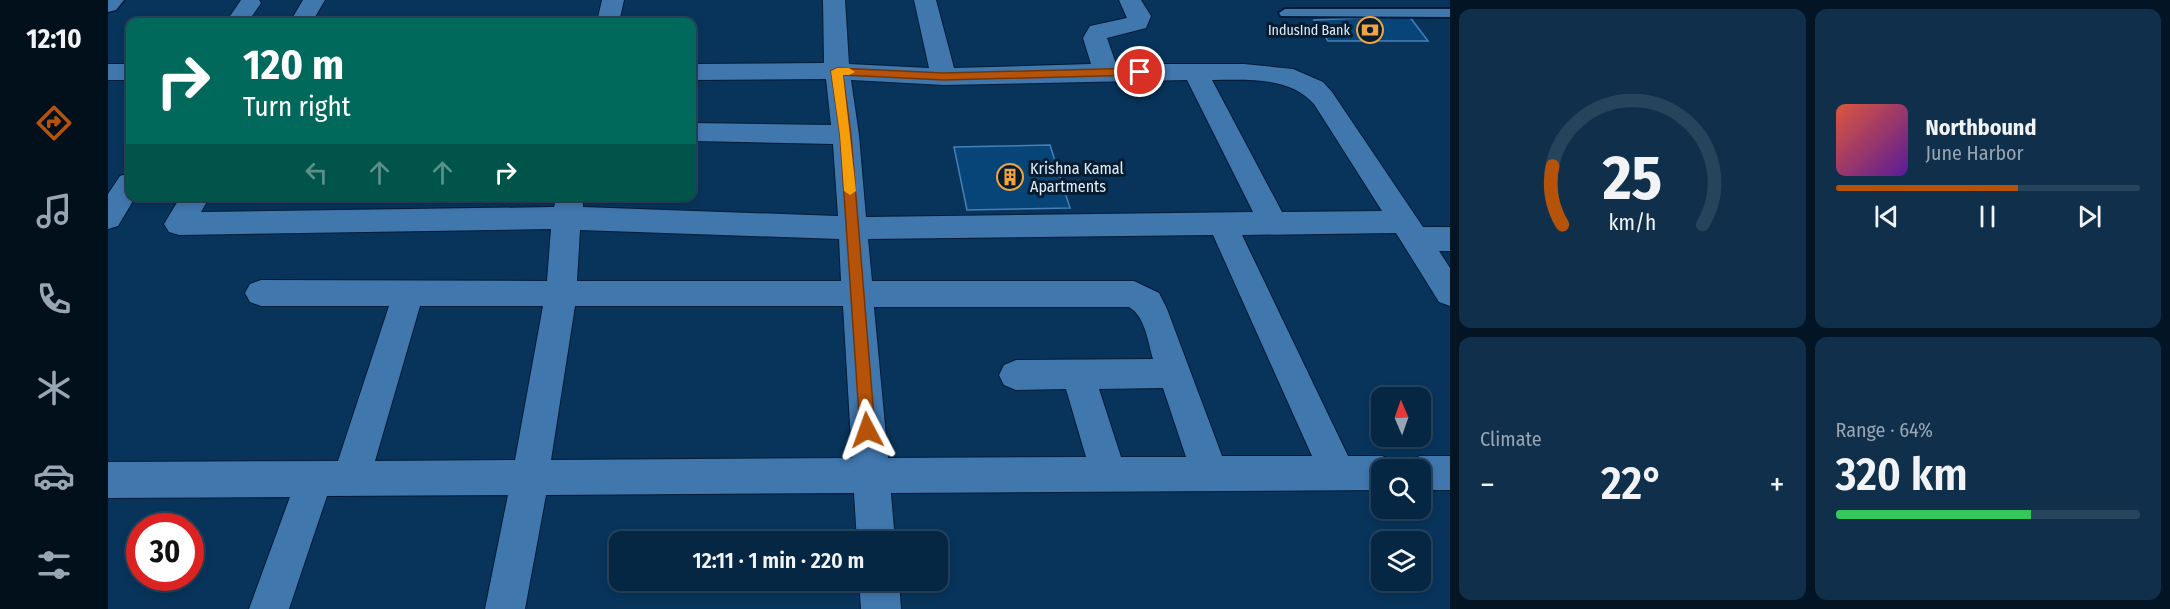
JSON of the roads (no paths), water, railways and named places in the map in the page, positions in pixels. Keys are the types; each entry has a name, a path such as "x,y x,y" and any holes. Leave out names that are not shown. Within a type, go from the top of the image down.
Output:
{"street":[{"path":"108,5 112,0"},
{"path":"303,18 314,0"},
{"path":"609,18 612,0"},
{"path":"834,0 837,71 846,135 875,531"},
{"path":"925,0 944,77"},
{"path":"1106,72 1095,38 1098,31 1138,22 1139,16 1130,0"},
{"path":"240,18 250,3"},
{"path":"696,72 837,71 944,77 1195,71 1244,72 1293,77 1314,88 1323,98 1450,293"},
{"path":"1195,71 1273,223"},
{"path":"108,72 126,72"},
{"path":"696,132 846,135"},
{"path":"108,218 126,189"},
{"path":"193,201 179,224 568,207 853,228 1273,223 1408,230 1450,239"},
{"path":"505,609 531,478 561,294 568,207"},
{"path":"1222,223 1338,473"},
{"path":"261,293 1134,294 1148,302 1156,318 1210,474"},
{"path":"269,609 333,479 408,294"},
{"path":"1016,375 1175,373"},
{"path":"1078,374 1109,475"},
{"path":"108,480 1371,473"},
{"path":"1431,473 1450,473"},
{"path":"880,591 881,609"}],"lane":[{"path":"1285,13 1450,13"}],"place":[{"name":"IndusInd Bank","path":"1370,30"},
{"name":"Krishna Kamal Apartments","path":"1010,177"}]}
